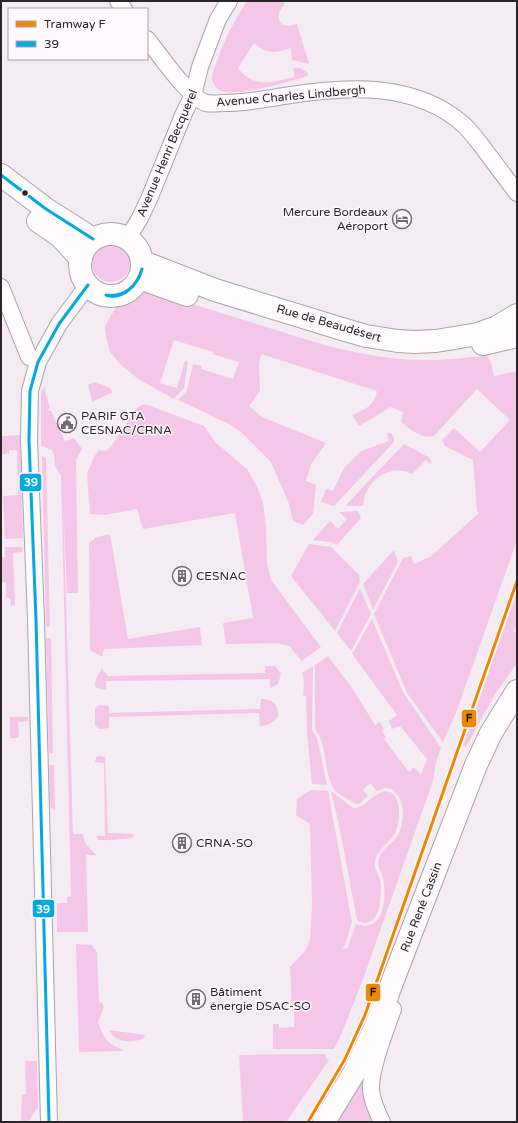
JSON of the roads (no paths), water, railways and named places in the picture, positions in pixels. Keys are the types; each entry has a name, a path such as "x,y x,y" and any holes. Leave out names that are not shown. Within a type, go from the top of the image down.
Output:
{"main road":[{"path":"1,175 46,209 93,239"},
{"path":"1,194 61,237 81,259"},
{"path":"104,234 116,234 128,238 138,248 141,270 132,288 121,294 109,296 98,292 88,285 83,278 80,269 81,259 85,248 93,239 104,234"},
{"name":"Rue de Beaudésert","path":"141,270 215,290 366,336 398,341 436,341 478,334 497,327 517,315"},
{"name":"Rue de Beaudésert","path":"141,270 212,304 317,336 363,346 413,352 434,351 462,348 517,336"},
{"name":"Rue René Cassin","path":"324,1122 364,1054 479,756 491,733 517,691"}],"street":[{"name":"Avenue Henri Becquerel","path":"128,238 149,199 184,113 193,95 200,66 218,19 230,1"},
{"path":"148,40 193,95"},
{"name":"Avenue Charles Lindbergh","path":"193,95 205,103 212,104 242,103 307,92 348,89 370,88 392,91 432,104 451,115 466,127 517,193"},
{"path":"49,1122 36,620 28,440 30,390 39,360 59,324 88,285"},
{"path":"1,287 29,357 39,360"},
{"path":"382,1122 372,1099 372,1080 386,1029 407,969 422,905"}],"tram line":[{"name":"F","path":"308,1122 345,1059 365,1015 517,581"}],"place":[{"name":"Mercure Bordeaux Aéroport","path":"402,219"},
{"name":"PARIF GTA CESNAC/CRNA","path":"67,423"},
{"name":"CESNAC","path":"182,576"},
{"name":"CRNA-SO","path":"182,843"},
{"name":"Bâtiment énergie DSAC-SO","path":"196,999"}]}
